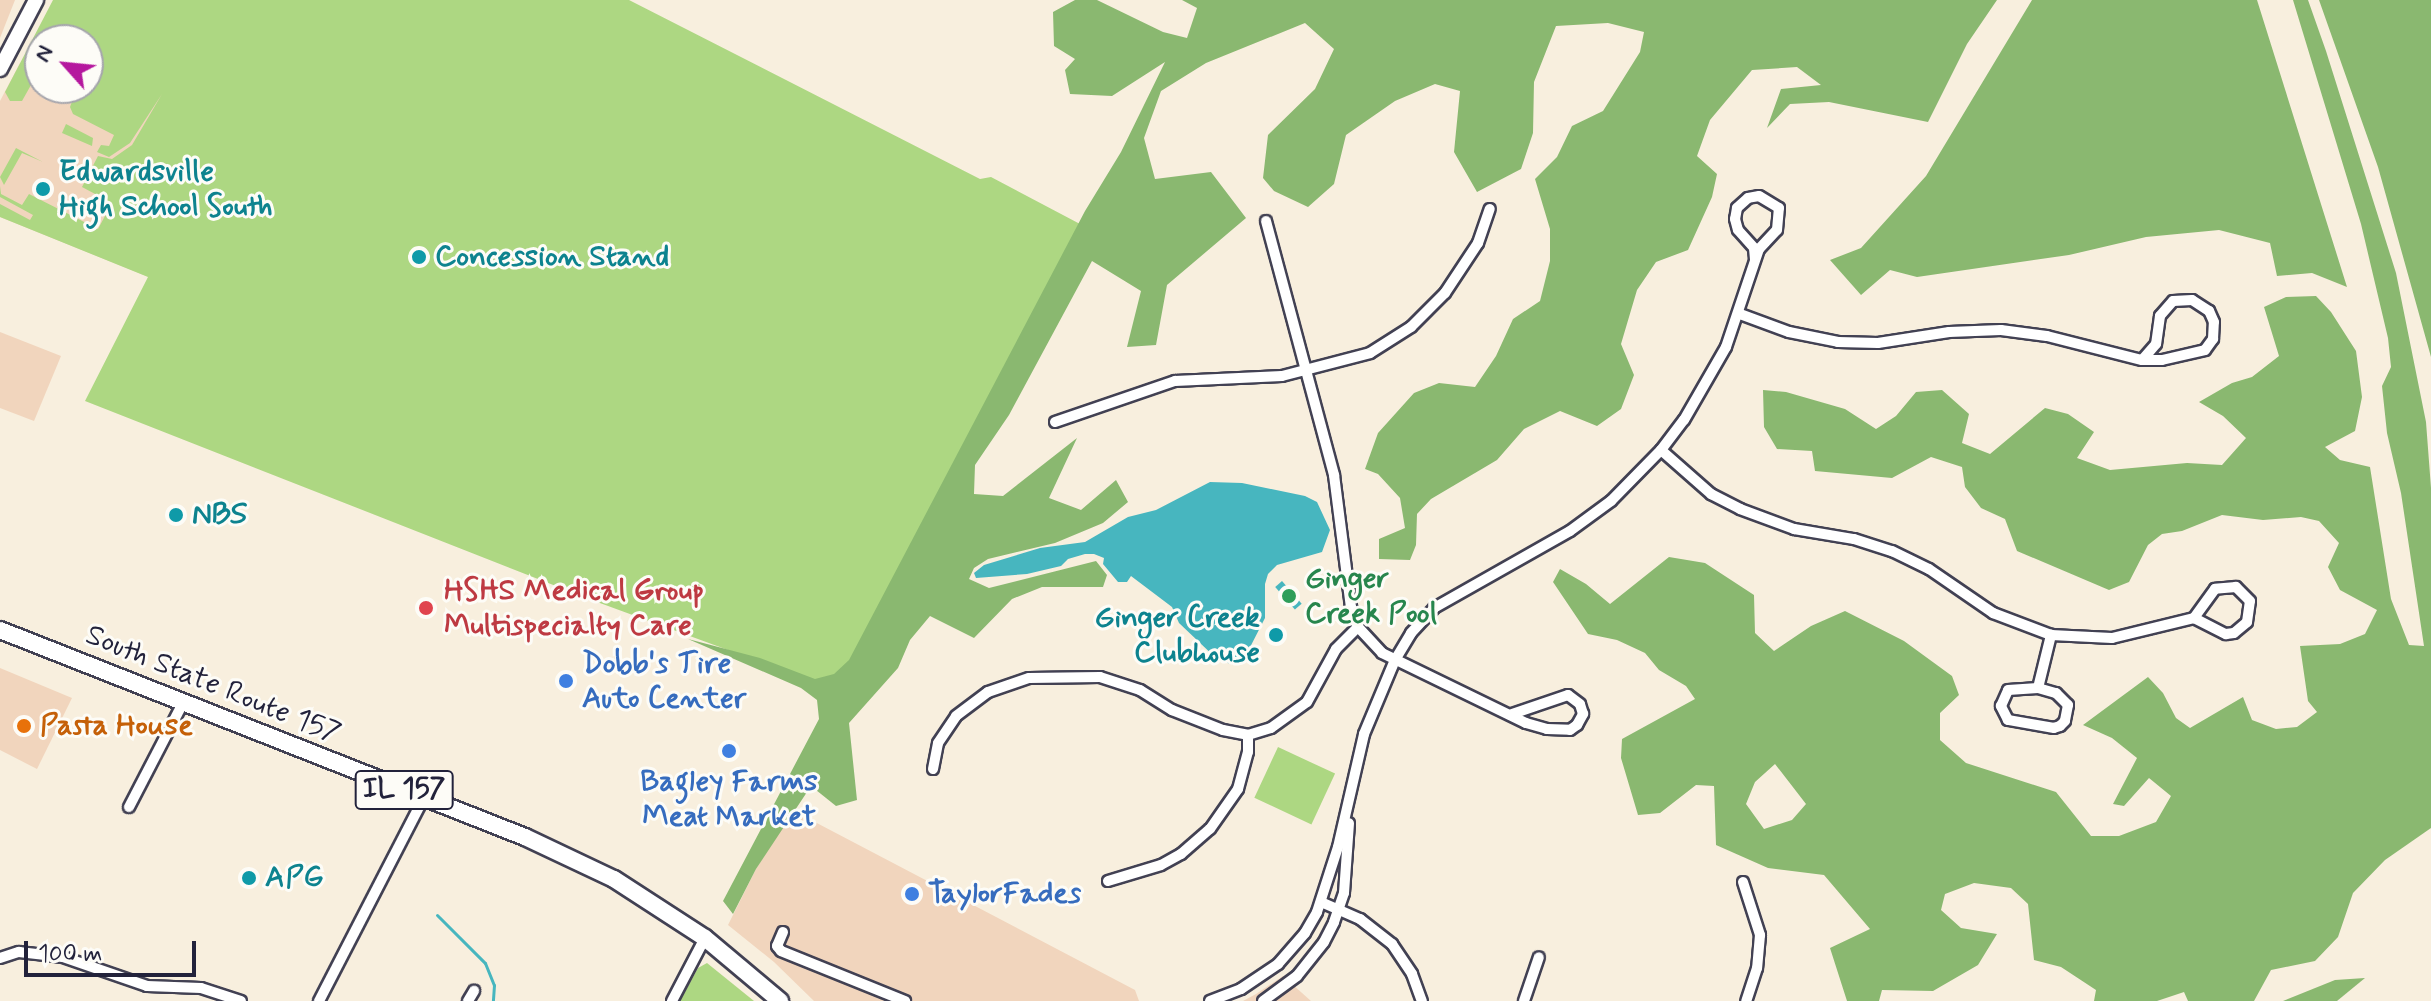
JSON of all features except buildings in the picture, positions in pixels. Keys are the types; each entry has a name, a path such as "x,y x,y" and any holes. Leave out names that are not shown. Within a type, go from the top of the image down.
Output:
{"main road":[{"name":"South State Route 157","path":"0,630 525,837 614,879 705,938 780,1001"}],"street":[{"path":"0,69 36,0"},
{"path":"1210,1001 1241,989 1278,964 1305,933 1321,902 1338,847 1364,734 1395,660 1411,633 1434,608 1570,531 1611,501 1661,450 1707,384 1740,314 1759,249 1777,230 1779,208 1759,196 1748,198 1737,208 1735,219 1738,230 1754,248 1755,259"},
{"path":"1055,422 1175,381 1308,372 1370,353 1411,327 1458,275 1484,232 1490,209"},
{"path":"1266,221 1338,494 1351,607 1358,627 1371,644 1395,660 1512,714 1547,729 1570,730 1583,714 1580,704 1568,695 1512,714"},
{"path":"1740,314 1789,332 1838,342 1878,343 1949,332 2001,330 2047,336 2142,360 2162,360 2205,350 2213,339 2214,322 2209,311 2192,300 2173,301 2160,316 2156,344 2142,360"},
{"path":"1661,450 1711,494 1740,509 1794,529 1854,539 1892,551 1929,569 1993,613 2051,635 2112,638 2194,618 2226,634 2234,633 2247,622 2250,601 2236,587 2215,589 2194,618"},
{"path":"933,769 938,743 956,716 988,692 1039,676 1080,675 1122,683 1198,722 1248,735 1271,728 1295,714 1315,690 1336,649 1358,627"},
{"path":"2038,688 2051,635"},
{"path":"2038,688 2056,693 2068,705 2065,721 2060,726 2054,728 2015,722 2003,714 2001,706 2008,690 2038,688"},
{"path":"129,807 183,703"},
{"path":"1108,881 1161,865 1210,829 1238,789 1248,752 1248,735"},
{"path":"1263,1001 1290,982 1312,960 1339,909 1347,864 1348,797"},
{"path":"319,1001 424,798"},
{"path":"1743,882 1760,935 1757,968 1746,1001"},
{"path":"1321,902 1376,929 1392,944 1412,974 1422,1001"},
{"path":"783,932 777,946 781,951 905,1001"},
{"path":"672,1001 705,938"},
{"path":"0,958 19,952 63,957 147,986 201,988 241,1001"},
{"path":"1524,1001 1539,957"}],"shaded area":[{"path":"0,0 15,0 0,38"},
{"path":"24,62 24,104 104,104 104,83 126,75 228,127 149,277 0,217 0,101 20,63"},
{"path":"0,332 61,356 34,421 0,408"},
{"path":"0,668 72,698 37,769 0,750"},
{"path":"792,810 1135,990 1139,1001 814,1001 774,962 728,925 756,869"},
{"path":"1283,976 1311,1001 1243,1001 1256,994"}],"green space":[{"path":"53,0 629,0 980,179 991,177 1080,224 837,690 589,599 85,401 148,277 0,217 0,204 30,220 33,215 0,197 0,186 1,194 22,205 29,194 98,229 112,203 82,187 98,156 112,159 132,145 162,94 130,143 109,157 97,152 101,145 109,146 114,135 73,114 70,107 71,104 104,104 104,24 40,24"},
{"path":"1075,0 1097,0 1163,32 1187,38 1197,8 1182,0 1997,0 1967,44 1928,122 1829,102 1790,104 1767,128 1781,89 1821,85 1797,67 1752,70 1710,120 1697,156 1717,174 1712,197 1688,250 1656,262 1637,290 1621,344 1634,375 1621,409 1597,426 1560,411 1524,429 1497,460 1431,499 1417,514 1416,545 1410,560 1379,559 1379,539 1405,528 1400,498 1378,474 1365,469 1378,433 1414,393 1439,383 1475,387 1496,356 1513,319 1540,301 1550,261 1550,229 1535,179 1557,157 1572,126 1603,111 1640,52 1644,32 1608,23 1556,26 1534,82 1533,133 1521,169 1477,192 1454,152 1460,91 1435,84 1395,101 1346,135 1334,184 1308,207 1274,191 1263,178 1268,135 1315,89 1334,49 1305,23 1206,63 1161,91 1144,138 1155,179 1211,172 1246,218 1167,285 1156,345 1127,347 1141,291 1092,261 1009,415 975,465 974,494 1003,496 1077,438 1049,498 1081,510 1116,480 1128,502 1103,523 1055,543 988,559 974,568 969,579 989,588 1096,561 1107,575 1103,587 1042,587 1012,599 974,638 930,616 910,640 898,668 849,723 857,800 836,806 811,786 756,869 733,914 723,901 819,719 817,700 801,688 688,639 760,658 815,679 834,674 849,660 1085,211 1121,152 1165,62 1112,96 1070,94 1065,70 1075,59 1054,46 1053,12"},
{"path":"2032,0 2257,0 2347,287 2312,273 2277,276 2270,243 2219,230 2146,237 2069,255 1917,277 1890,270 1861,295 1830,260 1861,248 1926,176"},
{"path":"2293,0 2308,0 2396,273 2426,422 2431,488 2431,828 2385,860 2353,893 2338,937 2315,961 2271,970 2254,1001 2188,1001 2184,992 2157,1001 2094,1001 2096,990 2061,967 2034,960 2028,904 2011,888 1974,883 1945,894 1941,910 1961,928 1997,934 1978,965 1933,991 1882,990 1879,1001 1847,1001 1830,948 1870,929 1824,875 1768,868 1716,845 1714,786 1696,785 1660,813 1638,815 1621,758 1622,739 1695,699 1686,686 1659,670 1645,653 1617,640 1588,634 1553,582 1560,569 1586,584 1610,604 1669,557 1705,563 1754,595 1755,633 1774,651 1811,626 1845,611 1904,641 1952,676 1959,695 1940,713 1940,740 1966,763 2056,792 2091,836 2119,836 2156,822 2171,796 2149,778 2124,806 2113,804 2137,758 2112,738 2083,725 2148,677 2163,693 2176,718 2190,728 2243,697 2252,720 2276,729 2297,727 2317,712 2308,701 2300,646 2340,644 2365,634 2377,610 2340,590 2328,567 2339,543 2319,521 2301,517 2263,520 2222,515 2182,531 2162,534 2148,545 2129,582 2109,590 2017,551 2005,519 1981,508 1965,487 1962,467 1931,457 1892,478 1815,471 1812,451 1777,449 1764,427 1763,390 1786,392 1845,409 1876,429 1896,416 1916,392 1942,390 1969,414 1962,443 1990,454 2045,408 2068,414 2094,432 2077,458 2110,470 2187,463 2222,465 2246,438 2223,416 2199,402 2232,383 2252,377 2279,356 2264,307 2286,297 2316,296 2331,312 2356,351 2362,397 2355,431 2325,447 2340,460 2370,467 2391,599 2409,645 2424,646 2401,493 2387,433 2382,386 2391,367 2388,338 2361,224","holes":["1775,764 1806,804 1792,820 1764,829 1746,804 1755,782"]},
{"path":"2319,0 2431,0 2431,357 2378,167"},
{"path":"24,56 24,97 22,101 10,101 5,92"},
{"path":"66,124 93,138 92,146 62,133"},
{"path":"16,148 43,162 22,153 4,185 0,177"},
{"path":"1278,747 1335,774 1311,824 1254,798"},
{"path":"707,963 754,1001 680,1001 698,968"},
{"path":"2365,978 2337,1001 2283,1001 2335,980"}],"water":[{"path":"1210,482 1242,483 1305,496 1317,502 1330,530 1322,552 1277,565 1268,574 1265,618 1244,659 1236,665 1219,661 1179,623 1172,607 1131,576 1127,582 1118,582 1103,564 1104,558 1094,554 1068,559 1061,566 1027,574 976,578 974,573 984,565 1040,548 1085,542 1128,517 1156,510"},
{"name":"Ginger Creek Pool","path":"1282,581 1302,604 1295,610 1275,587"}],"waterway":[{"path":"437,915 485,963 494,985 493,1001"}],"place":[{"name":"Edwardsville High School South","path":"43,189"},
{"name":"Concession Stand","path":"419,257"},
{"name":"NBS","path":"176,515"},
{"name":"Ginger Creek Pool","path":"1289,596"},
{"name":"HSHS Medical Group Multispecialty Care","path":"426,608"},
{"name":"Ginger Creek Clubhouse","path":"1276,635"},
{"name":"Dobb's Tire Auto Center","path":"566,681"},
{"name":"Pasta House","path":"24,726"},
{"name":"Bagley Farms Meat Market","path":"729,751"},
{"name":"APG","path":"249,878"},
{"name":"TaylorFades","path":"912,894"}]}
